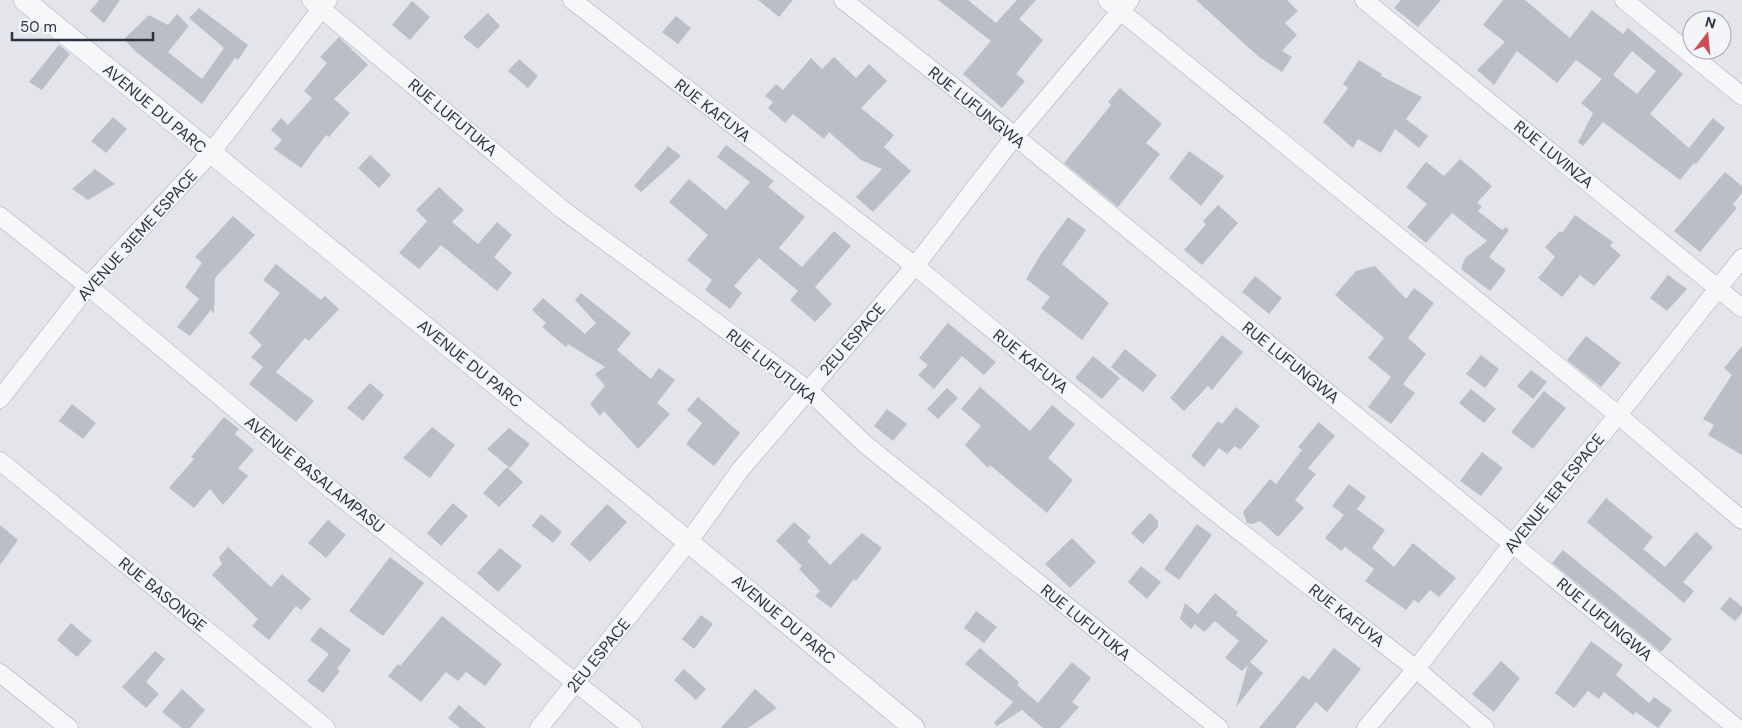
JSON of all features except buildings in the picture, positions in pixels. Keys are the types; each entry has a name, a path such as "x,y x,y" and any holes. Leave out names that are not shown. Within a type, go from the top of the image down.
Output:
{"street":[{"name":"AVENUE DU PARC","path":"24,0 210,154 689,541 914,728"},
{"name":"RUE KAFUYA","path":"572,0 915,266 1214,512 1416,669 1486,728"},
{"name":"RUE LUFUNGWA","path":"843,0 1015,136 1513,542 1737,728"},
{"name":"RUE LUVINZA","path":"1364,0 1742,308"},
{"path":"1624,0 1742,96"},
{"name":"AVENUE 3IEME ESPACE","path":"0,398 88,286 210,154 320,3"},
{"name":"RUE LUFUTUKA","path":"320,3 563,210 808,390 866,445 1219,728"},
{"name":"2EU ESPACE","path":"540,728 689,541 741,469 915,266 1119,4"},
{"path":"1119,4 1618,415 1742,520"},
{"name":"AVENUE BASALAMPASU","path":"0,216 88,286 333,491 633,728"},
{"name":"AVENUE 1ER ESPACE","path":"1366,728 1416,669 1513,542 1618,415 1742,258"},
{"name":"RUE BASONGE","path":"0,461 326,728"},
{"path":"0,673 69,728"}]}
